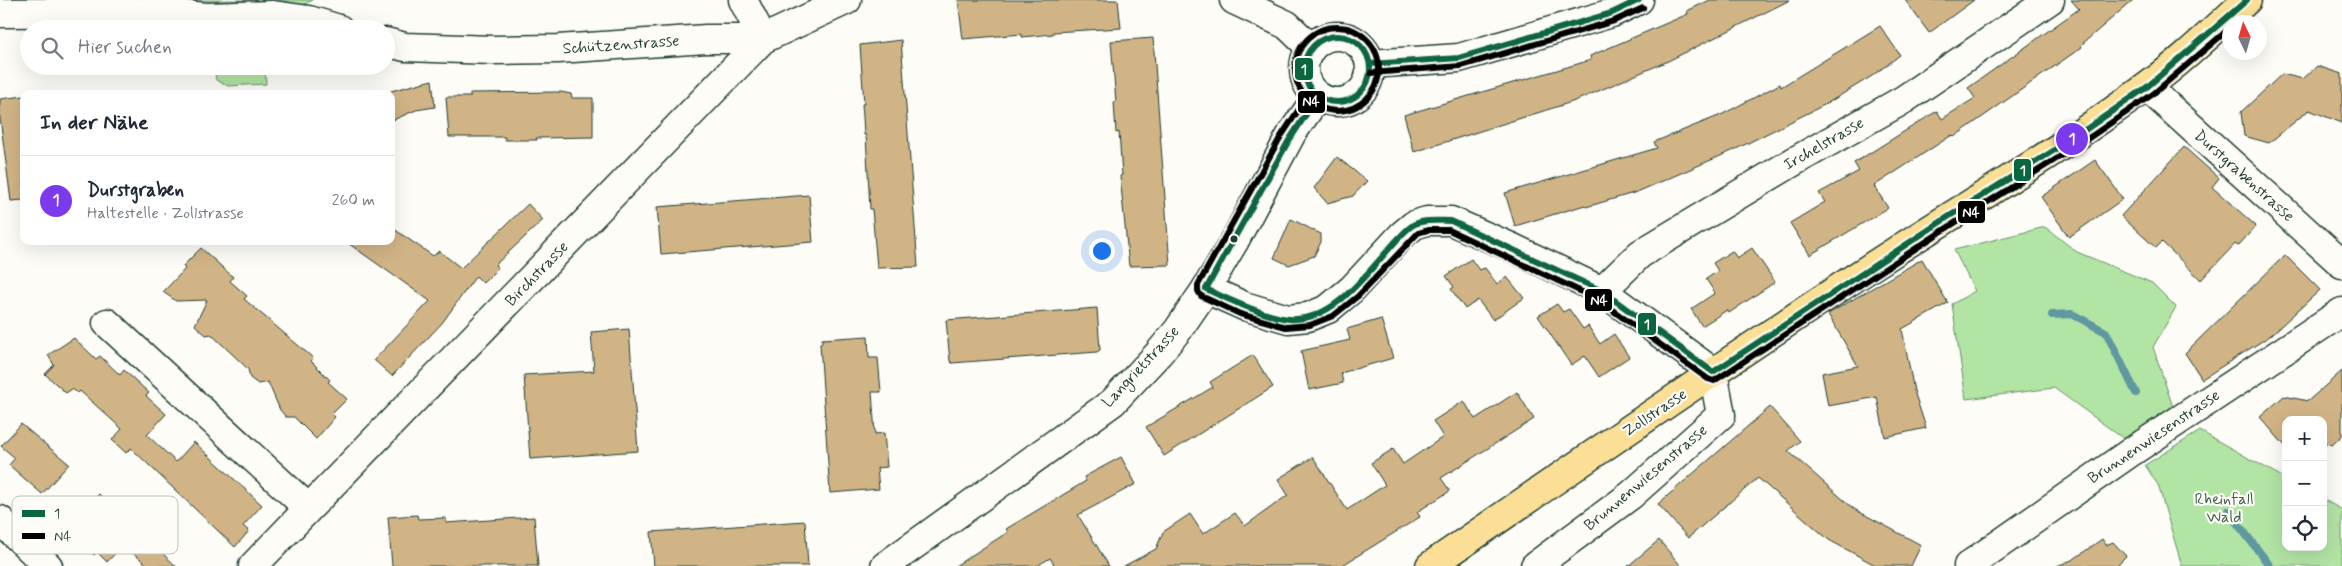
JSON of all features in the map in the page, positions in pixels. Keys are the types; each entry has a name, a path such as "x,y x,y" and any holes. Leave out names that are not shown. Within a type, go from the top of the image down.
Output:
{"main road":[{"name":"Zollstrasse","path":"1430,566 1714,372 1948,217 2072,139 2147,87 2247,0"}],"street":[{"path":"743,0 764,39"},
{"name":"Schützenstrasse","path":"395,44 405,47 492,50 558,49 706,39 764,39 847,0"},
{"path":"1234,0 1287,25 1311,48"},
{"path":"1370,64 1459,58 1612,13 1639,0"},
{"name":"Irchelstrasse","path":"1602,291 1640,254 1793,162 1902,100 2050,0"},
{"path":"0,12 148,12 207,17 273,15 309,20"},
{"path":"1329,37 1346,37 1360,45 1367,54 1370,64 1370,75 1366,86 1348,100 1338,102 1327,101 1310,88 1306,79 1305,63 1311,48 1329,37"},
{"name":"Birchstrasse","path":"253,566 764,39"},
{"name":"Durstgrabenstrasse","path":"2147,87 2342,264"},
{"name":"Langrietstrasse","path":"885,566 1113,402 1178,330 1206,289 1236,240 1292,133 1318,96"},
{"path":"1206,289 1244,306 1288,319 1308,317 1328,309 1352,289 1402,235 1414,225 1427,221 1451,221 1514,248 1602,291 1714,372"},
{"name":"Brunnenwiesenstrasse","path":"1968,566 2131,452 2342,312"},
{"path":"107,323 308,508"},
{"name":"Brunnenwiesenstrasse","path":"1535,566 1631,495 1721,415 1714,372"},
{"path":"0,520 12,532"},
{"path":"35,554 48,566"}],"green space":[{"path":"144,0 313,0 298,7"},
{"path":"215,75 266,75 266,84 228,86 216,80"},
{"path":"2045,227 2077,252 2152,283 2176,307 2153,347 2173,407 2124,439 2054,388 1966,399 1952,304 1975,291 1954,250"},
{"name":"Rheinfall Wald","path":"2200,431 2282,477 2282,551 2327,551 2327,501 2342,510 2342,566 2182,566 2158,485 2145,465"}],"building":[{"path":"958,0 1118,0 1121,28 1053,32 1053,34 1022,37 1022,34 963,39"},
{"path":"1710,0 1790,0 1668,61 1575,101 1414,152 1404,115 1591,60 1590,56 1688,14 1687,11"},
{"path":"1905,0 1974,0 1929,33"},
{"path":"2071,0 2133,0 2081,45 2082,47 1954,137 1952,135 1874,186 1888,208 1810,255 1790,223 1825,202 1819,193 1859,171 1854,163 1937,111 1942,119 1975,98 1968,88 2079,9"},
{"path":"1880,26 1900,55 1872,76 1826,104 1732,151 1637,192 1515,226 1505,193 1657,148 1654,142 1721,115 1780,84 1781,87"},
{"path":"1153,38 1170,265 1129,266 1120,176 1122,175 1119,132 1116,133 1114,102 1116,102 1111,41"},
{"path":"901,40 918,267 877,268 872,209 870,209 866,135 864,135 860,45"},
{"path":"2317,66 2342,74 2342,123 2309,110 2269,143 2244,136 2241,112 2282,74 2303,79"},
{"path":"432,80 435,107 416,110 395,119 395,90"},
{"path":"561,92 571,94 572,98 593,98 593,137 505,140 505,137 449,137 446,97 470,97 470,93"},
{"path":"20,96 20,200 11,201 0,118 0,99"},
{"path":"2184,147 2219,178 2212,187 2256,226 2238,246 2235,244 2201,280 2162,242 2156,248 2121,216"},
{"path":"1337,157 1367,181 1353,196 1327,203 1314,188"},
{"path":"2095,160 2123,199 2069,237 2041,197"},
{"path":"809,195 813,242 661,254 657,207"},
{"path":"528,204 543,220 495,265 498,268 483,283 476,276 442,323 392,376 374,360 430,301 351,245 395,245 395,230 433,256 439,251 461,268"},
{"path":"1291,219 1321,234 1321,242 1314,256 1289,265 1274,258"},
{"path":"201,248 233,277 230,281 247,296 244,299 313,358 311,361 330,380 328,382 347,399 332,414 335,417 316,439 294,417 286,417 280,410 268,382 258,384 250,378 248,369 211,334 206,335 195,325 207,300 176,301 163,292 185,269 183,266"},
{"path":"1752,248 1775,282 1729,313 1727,310 1702,326 1691,309 1715,293 1706,279 1718,271 1713,263 1732,251 1737,258"},
{"path":"2285,255 2320,290 2270,336 2202,379 2185,353"},
{"path":"1471,259 1479,270 1485,268 1497,284 1507,277 1524,298 1493,320 1478,300 1465,309 1451,289 1454,287 1446,276"},
{"path":"1922,259 1948,303 1902,329 1914,391 1926,428 1885,437 1877,397 1828,406 1822,373 1858,366 1828,314"},
{"path":"1557,304 1563,312 1569,309 1583,329 1588,326 1600,344 1614,334 1629,357 1599,377 1585,356 1571,365 1538,316"},
{"path":"1097,308 1100,350 1097,352 952,363 950,361 946,320"},
{"path":"1381,319 1393,358 1341,373 1343,383 1309,390 1301,351 1350,340 1347,329"},
{"path":"629,329 638,451 530,459 524,375 594,371 591,332"},
{"path":"868,336 869,358 878,358 881,392 872,392 875,434 884,433 887,467 877,468 879,489 830,493 820,344 822,339"},
{"path":"74,338 96,359 100,356 120,375 124,370 149,393 146,396 166,414 147,435 176,462 194,442 262,505 243,526 249,531 235,547 131,448 126,453 112,440 122,429 80,391 78,393 72,389 66,393 45,374 54,365 48,355"},
{"path":"1253,355 1273,387 1164,456 1146,427 1213,387 1210,382"},
{"path":"2342,371 2342,436 2332,445 2327,443 2327,416 2282,416 2282,442 2260,417 2284,396 2308,401"},
{"path":"1517,392 1534,419 1441,478 1450,491 1417,512 1420,517 1341,566 1124,566 1156,549 1163,532 1190,514 1203,534 1235,513 1245,526 1288,495 1278,479 1313,457 1347,510 1385,485 1371,463 1393,449 1403,464 1443,437 1433,421 1464,401 1475,419"},
{"path":"1770,407 1800,441 1788,451 1854,509 1921,545 1911,566 1877,566 1829,540 1758,478 1688,538 1658,504"},
{"path":"21,424 69,464 42,494 9,465 15,458 1,446"},
{"path":"1121,457 1136,484 1078,515 1109,566 1055,566 1050,558 1037,566 955,566 1008,532 1006,529 1086,481 1084,477"},
{"path":"417,515 418,519 446,518 446,523 534,517 538,566 392,566 388,517"},
{"path":"805,521 808,566 654,566 651,532"},
{"path":"2102,539 2106,545 2113,542 2126,556 2118,564 2120,566 2057,566 2074,559"},
{"path":"1659,540 1681,566 1628,566"},
{"path":"99,554 115,554 107,562"},
{"path":"134,554 163,554 176,566 149,566"}],"waterway":[{"path":"2052,315 2072,314 2106,332 2136,393"},
{"path":"2228,511 2270,566"}],"transit line":[{"name":"1","path":"1370,64 1459,58 1612,13 1639,0"},
{"name":"1","path":"1318,96 1288,142 1206,289 1269,315 1289,319 1305,318 1333,306 1345,296 1400,236 1413,225 1427,221 1451,221 1602,291 1713,372 1948,217 2072,139 2147,87 2247,0"},
{"name":"N4","path":"1371,73 1461,66 1614,21 1643,8"},
{"name":"N4","path":"1337,27 1360,34 1372,46 1379,69 1372,92 1360,104 1337,111 1314,104 1302,92 1295,69 1302,46 1314,34 1337,27"},
{"name":"N4","path":"1311,91 1280,138 1198,285 1198,291 1201,296 1240,314 1286,327 1310,325 1333,316 1358,296 1418,233 1428,230 1449,230 1597,299 1708,379 1714,381 1953,224 2077,146 2153,94 2222,35"},
{"name":"1","path":"1337,36 1350,39 1360,46 1367,56 1370,69 1367,82 1360,92 1350,99 1337,102 1324,99 1314,92 1307,82 1304,69 1307,56 1314,46 1324,39 1337,36"}],"place":[{"name":"Durstgraben","path":"2072,139"}]}
